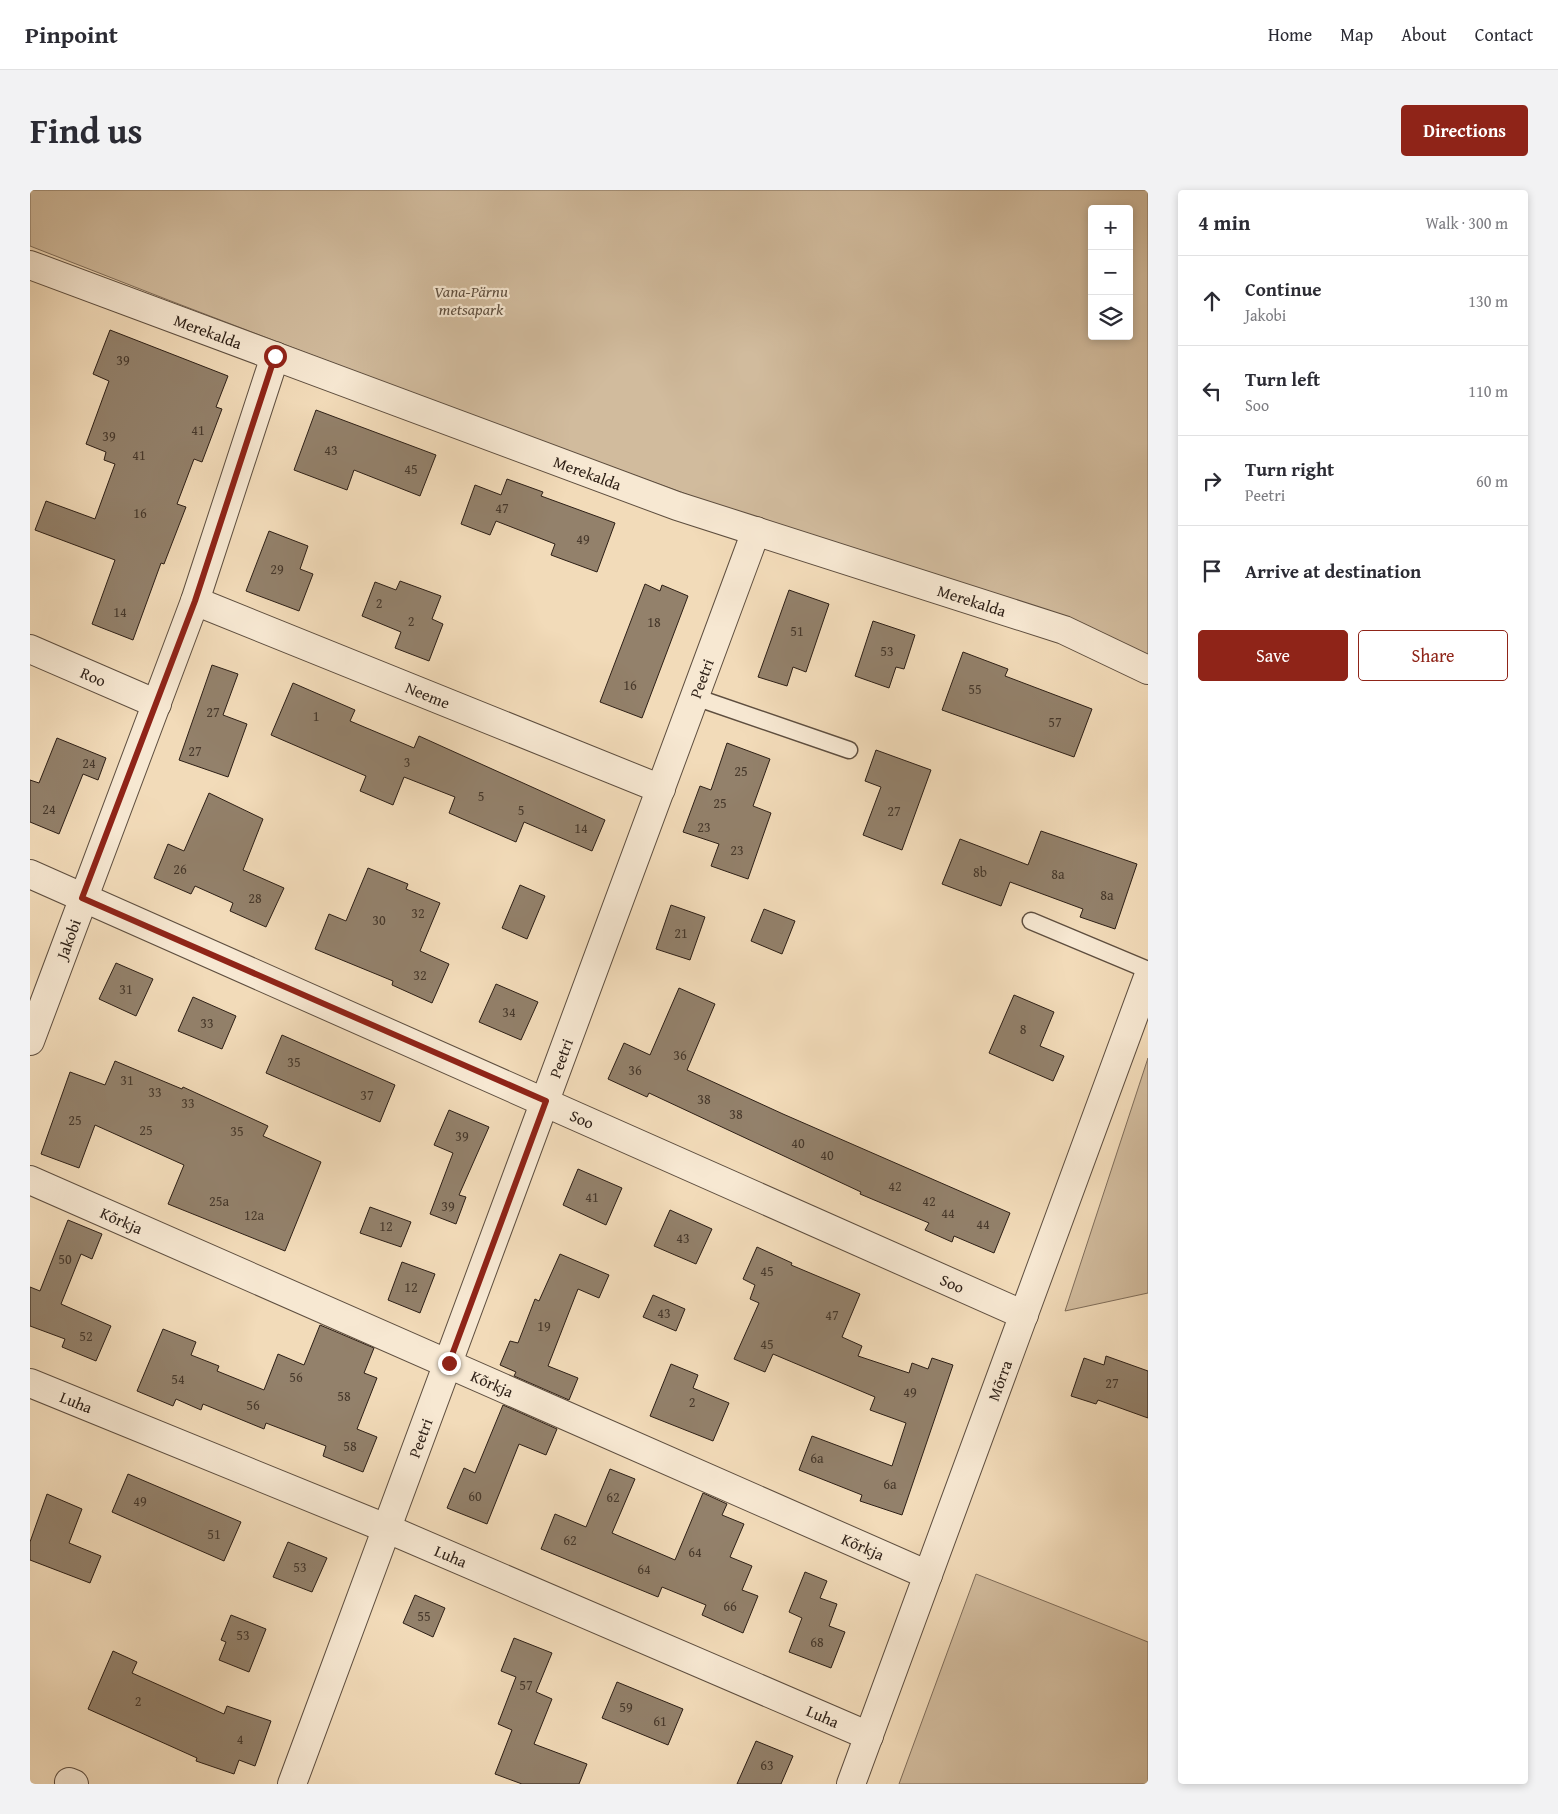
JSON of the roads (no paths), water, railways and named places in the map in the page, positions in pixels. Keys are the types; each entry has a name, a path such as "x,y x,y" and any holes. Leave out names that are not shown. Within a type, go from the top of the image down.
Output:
{"street":[{"name":"Merekalda","path":"30,265 677,506 1064,630 1148,670"},
{"name":"Jakobi","path":"30,1041 82,898 195,601 275,356"},
{"name":"Peetri","path":"292,1784 756,531"},
{"name":"Neeme","path":"195,601 661,789"},
{"name":"Roo","path":"30,649 157,704"},
{"name":"Soo","path":"30,874 1024,1314"},
{"name":"Mõrra","path":"851,1784 1148,978"},
{"name":"Kõrkja","path":"30,1180 928,1575"},
{"name":"Luha","path":"30,1383 388,1529 869,1736"}],"lane":[{"path":"695,697 848,750"},
{"path":"1031,920 1148,970"}],"park label":[{"name":"Vana-Pärnu metsapark","path":"471,300"}]}
